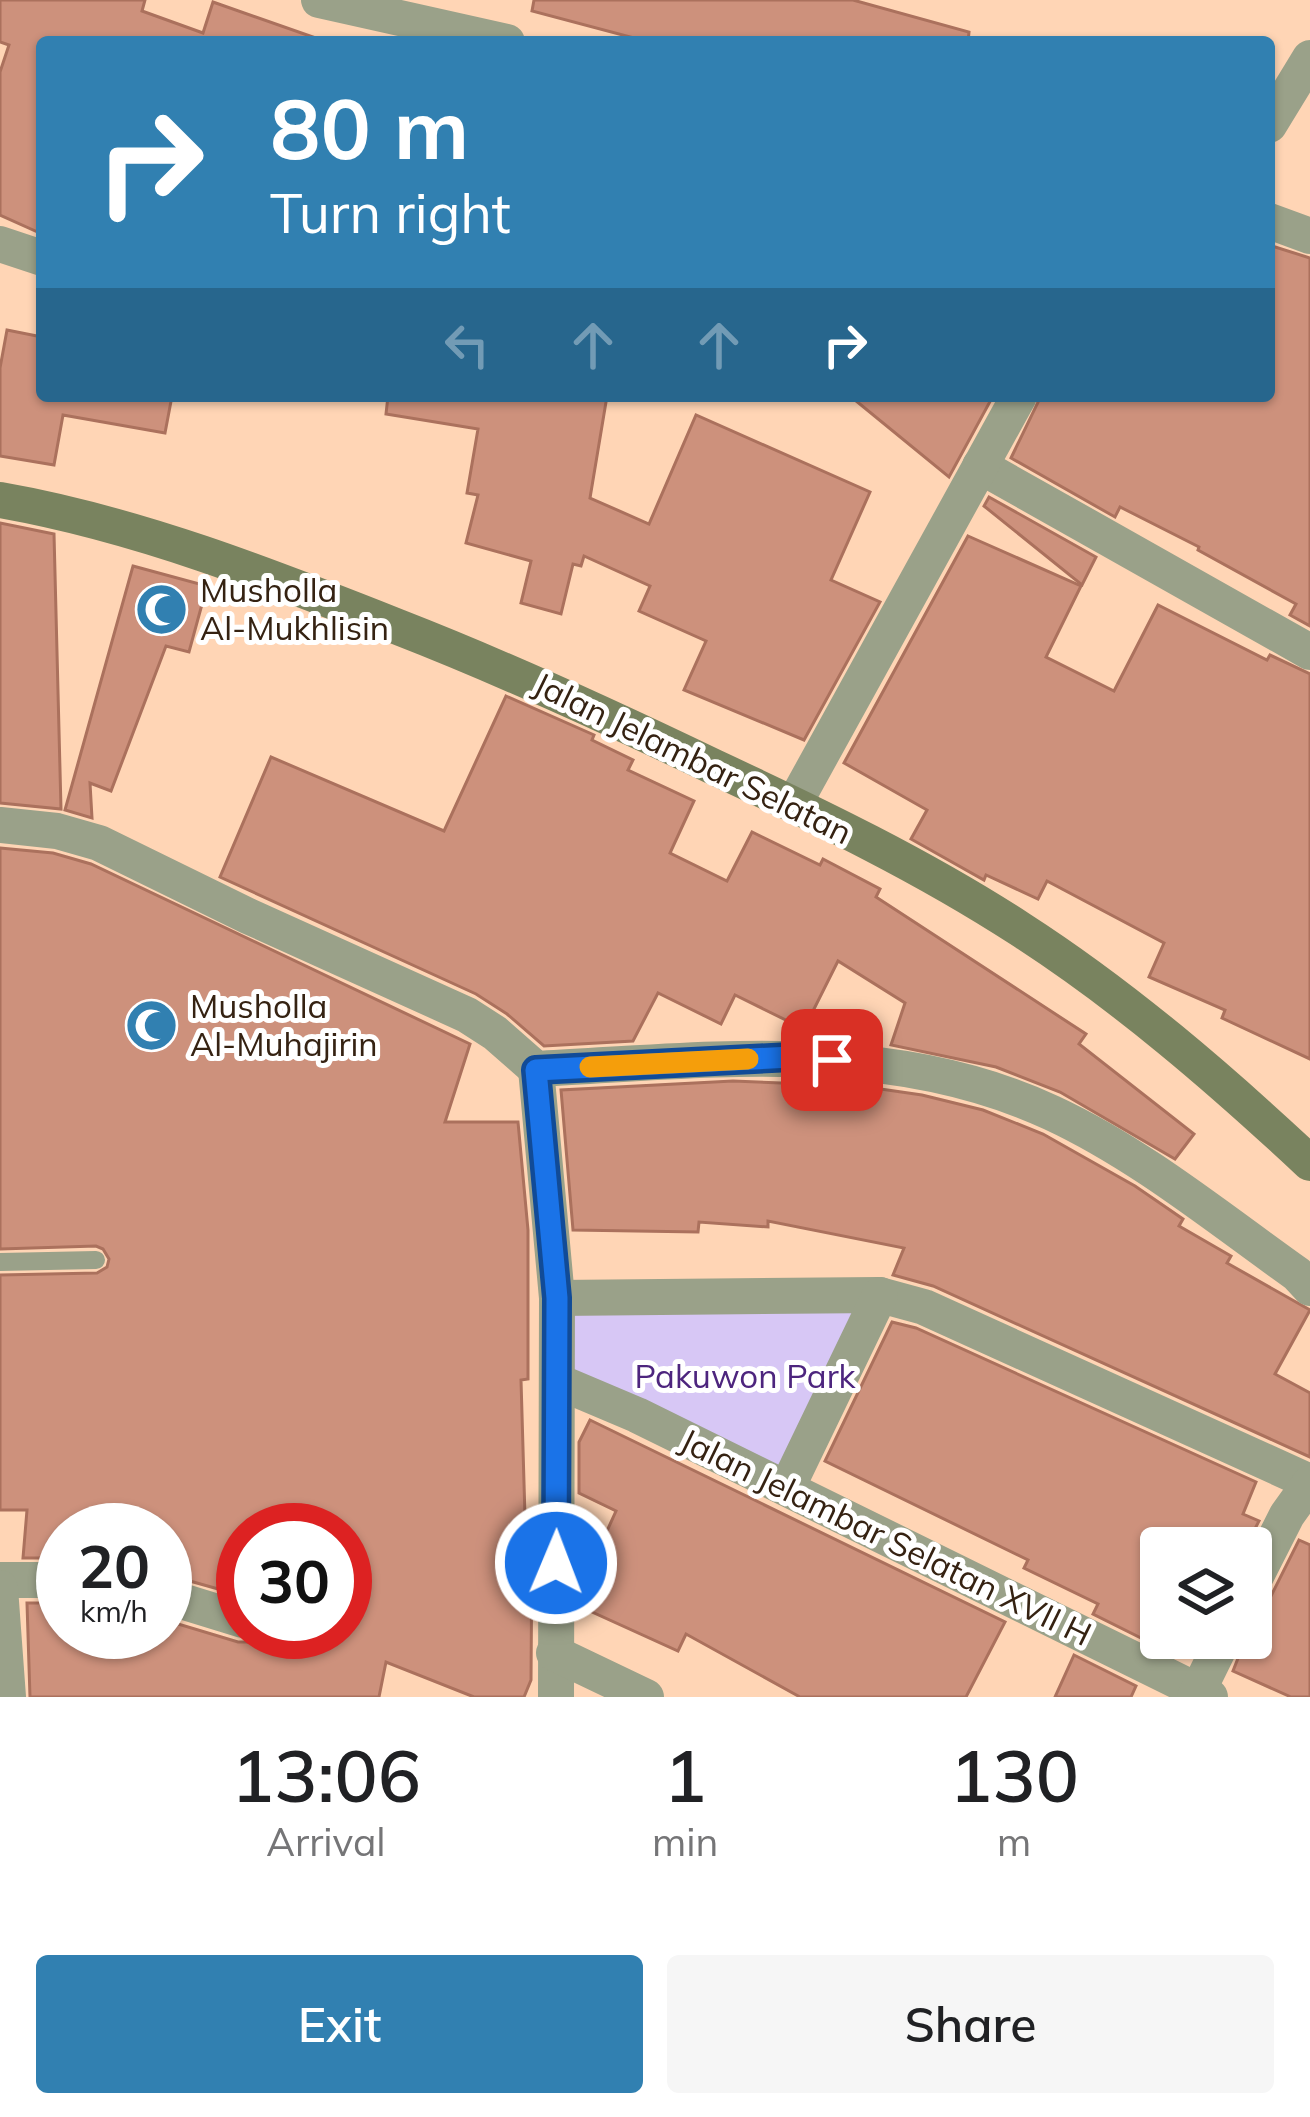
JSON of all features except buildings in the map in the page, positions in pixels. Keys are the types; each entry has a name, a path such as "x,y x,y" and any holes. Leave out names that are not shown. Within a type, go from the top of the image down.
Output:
{"street":[{"path":"319,0 480,36"},
{"path":"1275,115 1310,58"},
{"path":"1275,223 1310,236"},
{"path":"0,244 36,256"},
{"path":"794,804 1016,402"},
{"path":"980,466 1310,652"},
{"name":"Jalan Jelambar Selatan","path":"0,500 62,511 248,568 517,674 794,804 945,883 1024,932 1209,1068 1310,1162"},
{"path":"0,825 57,831 99,843 466,1015 536,1070 557,1298 556,1697"},
{"path":"536,1070 791,1057 873,1063 947,1078 1051,1113 1086,1133 1156,1174 1310,1288"},
{"path":"557,1298 880,1294 924,1307 1310,1483 1299,1521 1272,1558"},
{"path":"787,1488 880,1294"},
{"name":"Jalan Jelambar Selatan XVII H","path":"559,1382 637,1414 1201,1695"},
{"path":"8,1697 0,1584 36,1582"},
{"path":"554,1653 646,1697"},
{"path":"1201,1695 1216,1659"}],"lane":[{"path":"0,1262 96,1260"}],"green space":[{"name":"Pakuwon Park","path":"558,1297 869,1301 779,1480 564,1372"}],"slow traffic":[{"path":"590,1067 748,1059"}],"place":[{"name":"Musholla Al-Mukhlisin","path":"161,609"},
{"name":"Musholla Al-Muhajirin","path":"151,1025"}],"route":[{"path":"556,1563 557,1298 536,1070 791,1057 832,1060"}]}
